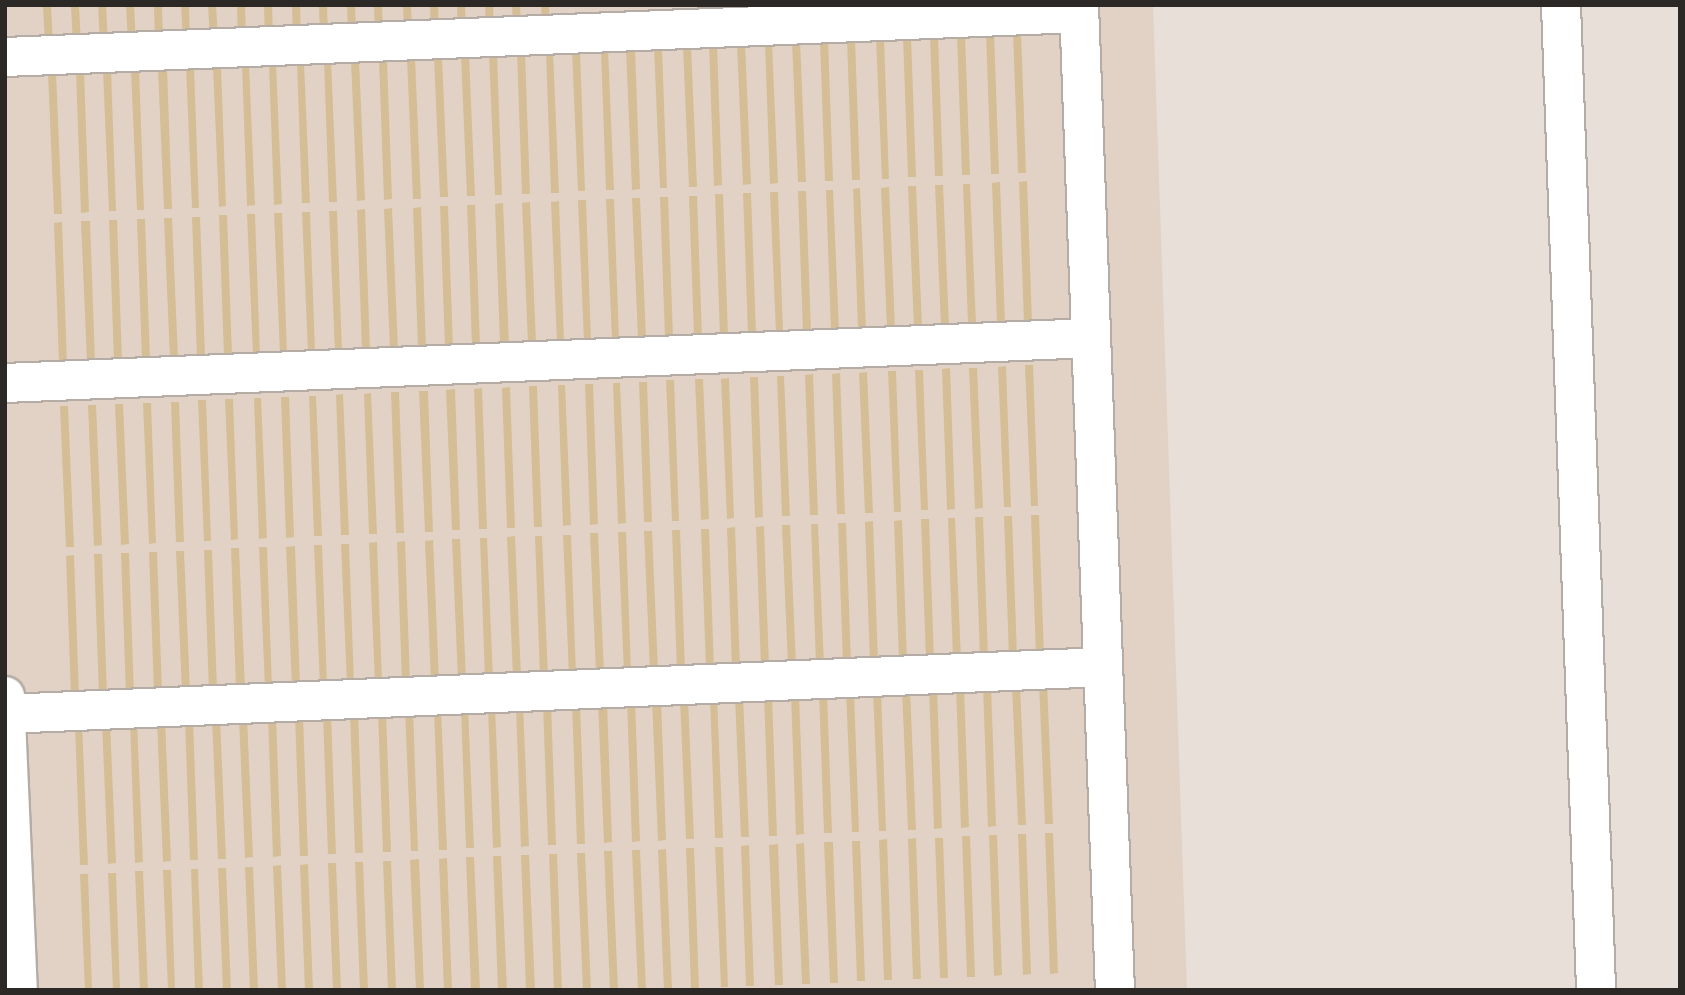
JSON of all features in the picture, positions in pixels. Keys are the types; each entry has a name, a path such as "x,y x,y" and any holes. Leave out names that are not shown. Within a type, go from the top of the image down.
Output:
{"lane":[{"path":"1560,5 1596,990"},
{"path":"5,57 1079,9 1115,990"},
{"path":"5,383 1091,338"},
{"path":"6,714 1103,667"},
{"path":"5,696 18,990"}],"shaded area":[{"path":"5,5 1153,5 1187,990 5,990"}],"building":[{"path":"43,5 51,5 53,47 45,47"},
{"path":"71,5 79,5 81,45 73,45"},
{"path":"98,5 106,5 108,44 100,44"},
{"path":"126,5 134,5 136,43 128,44"},
{"path":"154,5 162,5 163,42 155,42"},
{"path":"181,5 189,5 190,41 183,41"},
{"path":"208,5 216,5 218,39 210,40"},
{"path":"237,5 245,5 246,38 238,39"},
{"path":"264,5 272,5 273,37 265,38"},
{"path":"292,5 300,5 301,36 293,36"},
{"path":"319,5 327,5 328,35 320,35"},
{"path":"347,5 355,5 356,33 348,34"},
{"path":"374,5 382,5 383,33 375,33"},
{"path":"403,5 411,5 412,31 404,32"},
{"path":"430,5 438,5 439,30 431,30"},
{"path":"457,5 465,5 466,29 458,29"},
{"path":"485,5 493,5 494,28 486,28"},
{"path":"512,5 520,5 521,27 513,27"},
{"path":"541,5 549,5 550,25 542,26"},
{"path":"1013,32 1021,32 1026,173 1018,173"},
{"path":"994,33 999,174 991,174 986,34"},
{"path":"965,34 970,175 962,175 957,35"},
{"path":"938,35 943,176 935,176 930,36"},
{"path":"903,37 911,37 916,177 908,177"},
{"path":"876,38 884,38 889,179 882,179"},
{"path":"855,39 860,180 852,180 847,40"},
{"path":"828,40 833,181 825,181 820,41"},
{"path":"792,41 800,41 806,182 798,182"},
{"path":"765,43 772,43 778,183 770,184"},
{"path":"737,44 745,44 751,184 743,185"},
{"path":"709,45 717,45 722,185 714,186"},
{"path":"683,46 691,46 697,187 689,187"},
{"path":"654,47 662,47 667,188 660,188"},
{"path":"608,49 614,190 606,190 601,50"},
{"path":"626,49 635,49 640,189 632,190"},
{"path":"572,51 580,51 585,191 578,191"},
{"path":"546,52 553,52 559,193 551,193"},
{"path":"517,53 525,53 530,194 522,194"},
{"path":"497,54 502,195 495,195 489,55"},
{"path":"469,55 475,196 467,196 461,56"},
{"path":"434,57 442,57 448,197 440,197"},
{"path":"407,58 415,58 421,199 413,199"},
{"path":"379,59 387,59 392,199 384,200"},
{"path":"351,60 359,60 365,200 357,201"},
{"path":"324,61 331,61 337,202 329,202"},
{"path":"297,63 304,63 310,203 302,203"},
{"path":"269,64 276,64 282,204 274,205"},
{"path":"242,65 249,65 255,205 247,206"},
{"path":"213,66 221,66 226,206 219,207"},
{"path":"186,67 194,67 199,208 192,208"},
{"path":"167,68 172,209 164,209 158,69"},
{"path":"139,69 144,210 137,210 131,70"},
{"path":"111,70 116,211 109,211 103,71"},
{"path":"76,72 84,72 89,212 81,213"},
{"path":"48,73 56,73 62,214 54,214"},
{"path":"1027,181 1032,322 1024,323 1019,182"},
{"path":"1000,182 1005,323 997,323 992,183"},
{"path":"963,184 970,184 976,324 968,324"},
{"path":"935,185 943,185 949,326 941,326"},
{"path":"908,186 916,186 922,327 914,327"},
{"path":"889,187 895,328 887,328 881,188"},
{"path":"860,188 866,329 858,329 853,189"},
{"path":"826,190 833,190 839,330 831,330"},
{"path":"798,191 806,191 811,331 803,332"},
{"path":"770,192 778,192 783,332 776,333"},
{"path":"743,193 751,193 756,334 748,334"},
{"path":"715,194 723,194 728,335 720,335"},
{"path":"689,196 697,196 702,336 694,336"},
{"path":"660,197 668,197 673,337 665,338"},
{"path":"632,198 640,198 646,338 638,339"},
{"path":"606,199 614,199 619,340 612,340"},
{"path":"578,200 586,200 591,341 584,341"},
{"path":"559,201 564,342 557,342 551,202"},
{"path":"530,202 536,343 528,343 522,203"},
{"path":"503,203 509,344 500,344 495,204"},
{"path":"467,205 475,205 480,346 472,346"},
{"path":"440,206 448,206 453,347 445,347"},
{"path":"421,207 426,348 418,348 413,208"},
{"path":"392,208 398,349 390,349 384,209"},
{"path":"365,209 370,350 362,350 357,210"},
{"path":"329,211 337,211 342,351 335,352"},
{"path":"302,212 310,212 315,352 308,353"},
{"path":"274,213 282,213 287,353 280,354"},
{"path":"247,214 255,214 260,355 253,355"},
{"path":"219,215 227,215 232,356 224,356"},
{"path":"192,217 200,217 205,357 197,358"},
{"path":"164,218 172,218 178,358 170,359"},
{"path":"137,219 145,219 150,359 142,360"},
{"path":"109,220 117,220 122,361 114,361"},
{"path":"81,221 90,221 95,362 87,362"},
{"path":"62,222 67,363 59,363 54,223"},
{"path":"1025,365 1033,365 1038,506 1031,506"},
{"path":"1006,366 1011,507 1004,507 998,367"},
{"path":"950,368 955,509 947,510 942,369"},
{"path":"969,368 977,368 983,508 975,509"},
{"path":"915,370 923,370 928,510 921,510"},
{"path":"888,371 896,371 901,512 894,512"},
{"path":"867,372 873,513 865,513 859,373"},
{"path":"840,373 845,514 837,514 832,374"},
{"path":"813,374 818,515 810,515 805,375"},
{"path":"777,376 784,376 790,516 782,516"},
{"path":"750,377 758,377 763,517 755,518"},
{"path":"729,378 734,518 727,519 721,379"},
{"path":"695,379 703,379 709,519 701,520"},
{"path":"666,380 674,380 679,521 672,521"},
{"path":"639,382 647,382 652,522 644,522"},
{"path":"613,383 620,383 626,523 618,524"},
{"path":"585,384 593,384 598,524 590,525"},
{"path":"558,385 565,385 571,525 563,526"},
{"path":"529,386 537,386 542,527 534,527"},
{"path":"510,387 515,528 507,528 502,388"},
{"path":"482,388 487,529 479,529 474,389"},
{"path":"455,389 460,530 452,530 446,390"},
{"path":"419,391 428,391 433,532 425,532"},
{"path":"391,392 399,392 404,533 396,533"},
{"path":"371,393 377,534 369,534 364,394"},
{"path":"343,394 349,535 341,535 336,395"},
{"path":"309,396 316,396 322,536 314,536"},
{"path":"281,397 289,397 294,537 286,538"},
{"path":"254,398 261,398 267,538 259,539"},
{"path":"225,399 233,399 238,539 231,540"},
{"path":"198,400 206,400 211,541 204,541"},
{"path":"171,402 179,402 184,542 176,542"},
{"path":"143,403 151,403 156,543 149,544"},
{"path":"115,404 123,404 129,544 121,545"},
{"path":"88,405 96,405 102,545 94,546"},
{"path":"60,406 68,406 74,547 66,547"},
{"path":"1031,515 1039,515 1044,655 1036,656"},
{"path":"1004,516 1012,516 1017,656 1009,657"},
{"path":"975,517 983,517 988,657 980,658"},
{"path":"948,518 955,518 961,659 953,659"},
{"path":"921,519 929,519 934,660 926,660"},
{"path":"902,520 907,661 899,661 894,521"},
{"path":"873,521 878,662 870,662 865,522"},
{"path":"838,523 846,523 851,663 843,663"},
{"path":"811,524 818,524 824,665 816,665"},
{"path":"782,525 790,525 796,666 788,666"},
{"path":"764,526 769,666 761,667 756,527"},
{"path":"735,527 740,668 732,668 727,528"},
{"path":"701,529 709,529 714,669 706,669"},
{"path":"672,530 680,530 685,670 677,671"},
{"path":"644,531 652,531 658,671 650,672"},
{"path":"618,532 626,532 631,672 624,673"},
{"path":"590,533 598,533 604,674 596,674"},
{"path":"563,535 571,535 576,675 569,675"},
{"path":"515,536 521,677 513,677 507,537"},
{"path":"535,536 542,536 548,676 540,677"},
{"path":"480,538 487,538 493,679 485,679"},
{"path":"452,539 460,539 466,680 458,680"},
{"path":"433,540 439,681 431,681 425,541"},
{"path":"405,541 410,682 402,682 397,542"},
{"path":"377,542 382,683 375,683 369,543"},
{"path":"341,544 349,544 354,685 347,685"},
{"path":"314,545 322,545 327,686 320,686"},
{"path":"295,546 300,686 292,687 286,547"},
{"path":"259,547 267,547 272,688 265,688"},
{"path":"231,548 239,548 245,689 236,689"},
{"path":"204,550 212,550 217,690 209,691"},
{"path":"176,551 184,551 190,691 182,692"},
{"path":"149,552 157,552 162,692 154,693"},
{"path":"121,553 129,553 134,694 126,694"},
{"path":"94,554 102,554 107,695 99,695"},
{"path":"74,555 79,696 71,697 66,556"},
{"path":"1039,683 1047,683 1053,824 1045,824"},
{"path":"1012,685 1020,685 1026,825 1018,825"},
{"path":"983,686 991,686 996,826 988,827"},
{"path":"956,687 964,687 969,827 961,828"},
{"path":"929,688 937,688 942,828 934,829"},
{"path":"902,689 910,689 916,830 908,830"},
{"path":"881,690 886,831 879,831 873,691"},
{"path":"854,691 859,832 852,832 846,692"},
{"path":"827,692 832,833 824,833 819,693"},
{"path":"791,694 799,694 804,834 796,835"},
{"path":"764,695 772,695 777,836 769,836"},
{"path":"743,696 749,837 741,837 735,697"},
{"path":"710,697 717,697 723,838 715,838"},
{"path":"688,698 694,839 686,839 680,699"},
{"path":"652,700 661,700 666,840 658,841"},
{"path":"627,701 635,701 640,841 632,842"},
{"path":"598,702 607,702 612,842 604,843"},
{"path":"572,703 580,703 585,844 577,844"},
{"path":"543,704 551,704 556,845 548,845"},
{"path":"516,706 523,706 529,846 521,847"},
{"path":"488,707 495,707 501,847 493,848"},
{"path":"461,708 468,708 474,848 466,848"},
{"path":"434,709 441,709 447,850 439,850"},
{"path":"413,710 418,851 411,851 405,711"},
{"path":"386,711 391,852 383,852 378,712"},
{"path":"358,712 363,853 355,853 350,713"},
{"path":"323,714 331,714 336,854 328,854"},
{"path":"295,715 303,715 308,856 300,856"},
{"path":"276,716 281,856 273,857 268,717"},
{"path":"247,717 253,857 245,858 239,718"},
{"path":"212,718 220,718 226,859 218,859"},
{"path":"185,720 193,720 198,860 190,860"},
{"path":"157,721 165,721 171,861 163,862"},
{"path":"130,722 137,722 143,862 135,863"},
{"path":"102,723 110,723 116,863 108,864"},
{"path":"75,724 82,724 88,865 80,865"},
{"path":"1045,833 1053,833 1058,973 1050,974"},
{"path":"1018,834 1026,834 1031,974 1023,975"},
{"path":"989,835 997,835 1002,975 994,976"},
{"path":"962,836 970,836 975,977 967,977"},
{"path":"916,838 921,979 913,979 908,839"},
{"path":"935,838 943,838 948,978 940,978"},
{"path":"887,839 892,980 884,980 879,840"},
{"path":"852,841 860,841 865,981 857,981"},
{"path":"824,842 833,842 838,983 830,983"},
{"path":"804,843 810,984 802,984 796,844"},
{"path":"778,844 783,985 775,985 769,845"},
{"path":"749,845 754,986 746,986 741,846"},
{"path":"715,847 723,847 728,987 721,987"},
{"path":"686,848 694,848 699,989 691,989"},
{"path":"666,849 672,989 664,990 658,850"},
{"path":"632,850 640,850 646,990 638,990"},
{"path":"604,851 612,851 618,990 610,990"},
{"path":"577,853 585,853 591,990 583,990"},
{"path":"549,854 557,854 562,990 554,990"},
{"path":"521,855 529,855 535,990 526,990"},
{"path":"493,856 501,856 507,990 498,990"},
{"path":"466,857 474,857 480,990 471,990"},
{"path":"447,858 452,990 444,990 439,859"},
{"path":"419,859 424,990 416,990 410,860"},
{"path":"383,861 391,861 396,990 388,990"},
{"path":"355,862 363,862 368,990 360,990"},
{"path":"328,863 336,863 341,990 333,990"},
{"path":"308,864 313,990 305,990 300,865"},
{"path":"281,865 286,990 278,990 273,866"},
{"path":"245,867 253,867 258,990 250,990"},
{"path":"218,868 226,868 231,990 223,990"},
{"path":"191,869 198,869 203,990 195,990"},
{"path":"163,870 171,870 175,990 168,990"},
{"path":"135,871 143,871 148,990 140,990"},
{"path":"108,873 116,873 120,990 113,990"},
{"path":"80,874 88,874 92,990 85,990"}]}
